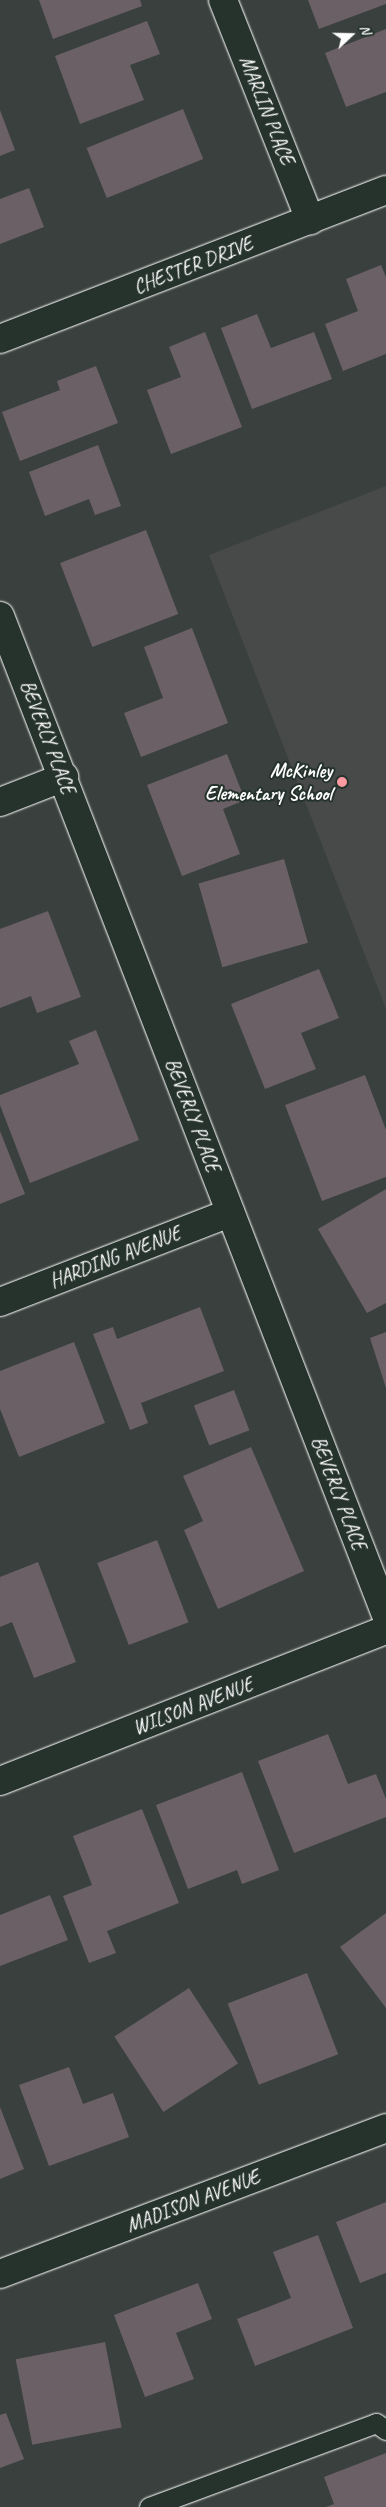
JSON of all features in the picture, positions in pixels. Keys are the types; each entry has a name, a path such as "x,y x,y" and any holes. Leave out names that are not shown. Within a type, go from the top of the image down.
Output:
{"street":[{"name":"MARLIN PLACE","path":"223,0 310,220"},
{"name":"CHESTER DRIVE","path":"0,339 386,190"},
{"name":"BEVERLY PLACE","path":"0,616 64,777 386,1615"},
{"path":"0,802 64,777"},
{"name":"HARDING AVENUE","path":"0,1302 230,1213"},
{"name":"WILSON AVENUE","path":"0,1781 386,1630"},
{"name":"MADISON AVENUE","path":"0,2274 386,2128"}],"lane":[{"path":"149,2507 376,2424 386,2430"}],"shaded area":[{"name":"McKinley Elementary School","path":"386,486 386,1009 209,555"}],"building":[{"path":"39,0 140,0 142,6 53,39"},
{"path":"308,0 386,0 386,4 319,29"},
{"path":"147,21 160,54 130,65 144,100 80,124 55,56"},
{"path":"386,29 386,92 346,107 325,53"},
{"path":"183,109 203,159 107,198 87,148"},
{"path":"0,110 15,150 0,156"},
{"path":"29,188 44,227 0,244 0,199"},
{"path":"381,265 386,277 386,354 343,371 325,324 358,311 346,279"},
{"path":"257,314 271,348 314,332 332,379 252,409 221,328"},
{"path":"205,332 242,427 171,454 147,390 181,377 169,347"},
{"path":"96,366 118,423 20,461 2,412 60,390 57,381"},
{"path":"98,445 121,506 95,515 89,499 45,516 29,472"},
{"path":"146,530 178,614 92,647 60,563"},
{"path":"192,628 228,723 141,757 124,713 163,698 144,647"},
{"path":"227,754 245,800 223,809 240,854 182,876 147,785"},
{"path":"284,859 308,943 222,967 198,884"},
{"path":"48,911 81,997 37,1013 31,996 0,1008 0,929"},
{"path":"319,969 339,1018 301,1033 316,1069 265,1089 231,1004"},
{"path":"96,1030 139,1140 30,1183 0,1105 0,1095 79,1064 69,1041"},
{"path":"365,1075 386,1130 386,1177 322,1201 285,1105"},
{"path":"0,1131 25,1194 0,1204"},
{"path":"386,1189 386,1303 367,1313 318,1229"},
{"path":"200,1307 224,1371 141,1403 148,1423 130,1430 93,1334 113,1327 117,1339"},
{"path":"386,1332 386,1388 370,1338"},
{"path":"74,1342 105,1423 19,1457 0,1409 0,1371"},
{"path":"234,1390 249,1430 209,1446 194,1405"},
{"path":"251,1447 304,1571 218,1609 184,1530 203,1521 183,1476"},
{"path":"157,1540 189,1622 129,1645 97,1563"},
{"path":"38,1562 76,1662 34,1678 12,1622 0,1627 0,1577"},
{"path":"328,1734 348,1784 376,1774 386,1799 386,1817 294,1853 258,1761"},
{"path":"242,1772 279,1870 242,1884 237,1870 188,1889 156,1805"},
{"path":"142,1809 179,1903 107,1931 116,1953 89,1963 63,1896 92,1885 73,1836"},
{"path":"50,1895 68,1940 0,1966 0,1915"},
{"path":"386,1913 386,2008 340,1947"},
{"path":"307,1973 338,2054 259,2085 228,2003"},
{"path":"189,1988 238,2063 163,2112 114,2036"},
{"path":"69,2067 83,2104 113,2093 129,2137 49,2166 19,2085"},
{"path":"0,2107 24,2169 0,2179"},
{"path":"386,2202 386,2273 360,2283 336,2222"},
{"path":"318,2235 353,2328 255,2366 237,2319 291,2298 273,2252"},
{"path":"198,2283 212,2319 176,2333 194,2379 145,2397 114,2315"},
{"path":"105,2342 122,2427 32,2445 16,2359"},
{"path":"6,2413 24,2459 0,2468 0,2415"},
{"path":"386,2453 386,2507 326,2507 334,2504 324,2477"}],"place":[{"name":"McKinley Elementary School","path":"342,782"}]}
